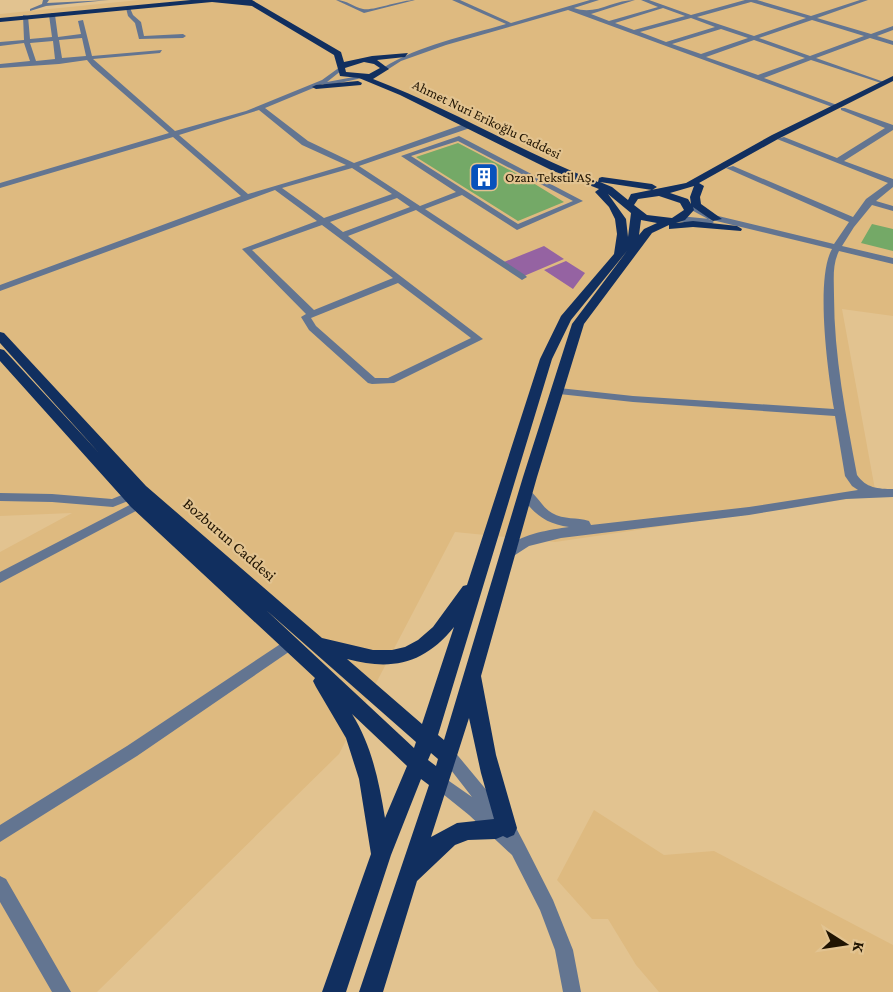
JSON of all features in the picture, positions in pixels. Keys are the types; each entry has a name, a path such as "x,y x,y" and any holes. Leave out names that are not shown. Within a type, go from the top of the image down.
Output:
{"main road":[{"path":"25,17 132,0"},
{"path":"0,17 149,0"},
{"path":"0,17 25,17 187,0"},
{"path":"0,17 32,10 57,12 128,9 212,0 266,3 341,51 379,63 385,70 377,76 361,78"},
{"path":"252,1 327,47 340,57 341,68 367,61"},
{"path":"306,87 321,79 332,66 333,61 327,47"},
{"path":"341,51 374,58 405,57"},
{"path":"400,89 391,70 405,57"},
{"name":"Ahmet Nuri Erikoğlu Caddesi","path":"341,68 343,74 400,89 597,179 620,188 655,192"},
{"name":"Ahmet Nuri Erikoğlu Caddesi","path":"385,70 387,78 400,89 467,126 581,179 608,189 632,209"},
{"path":"371,992 406,879 449,756 525,492 559,391 578,324 636,250 648,231 687,215 690,194 699,186 893,78"},
{"path":"316,87 361,83 400,89"},
{"path":"597,179 629,186 656,187 680,184 704,175 839,107 893,85"},
{"path":"334,992 381,855 428,739 546,359 565,319 634,236 632,209 635,196 688,186 704,175"},
{"path":"581,179 609,200 623,223 624,235 615,257"},
{"path":"699,186 695,197 696,205 717,219"},
{"path":"655,192 678,197 687,205"},
{"path":"632,209 653,220 674,220"},
{"path":"636,250 657,233 676,226 693,224 737,229"},
{"name":"Bozburun Caddesi","path":"0,336 139,500 313,652 449,756"},
{"name":"Bozburun Caddesi","path":"0,353 139,500 291,644 313,652 418,764 439,781"},
{"path":"313,652 377,659 397,658 415,652 443,630 480,574"},
{"path":"313,652 355,735 369,779 381,855"},
{"path":"406,879 432,849 447,836 463,829 501,828 477,711 474,670"}],"street":[{"path":"32,10 46,3 106,0"},
{"path":"339,0 364,11 412,0"},
{"path":"369,0 381,7"},
{"path":"454,0 512,25"},
{"path":"367,61 405,57 596,0"},
{"path":"585,14 632,0"},
{"path":"644,0 882,83"},
{"path":"634,33 751,0 893,43"},
{"path":"699,57 865,0"},
{"path":"46,3 57,12 76,16 81,21 90,60 247,197"},
{"path":"608,23 662,7"},
{"path":"569,8 892,128"},
{"path":"128,9 131,16 138,22 141,38 183,36"},
{"path":"81,21 87,15 106,10"},
{"path":"57,12 56,39 59,62"},
{"path":"25,17 27,42 34,64"},
{"path":"665,44 721,27"},
{"path":"757,78 893,28"},
{"path":"0,44 83,36"},
{"path":"0,66 90,60 160,51"},
{"path":"385,70 405,57"},
{"path":"260,107 324,81 341,68"},
{"path":"0,186 175,135 316,87 361,78"},
{"path":"260,107 305,143 353,165 522,277"},
{"path":"0,288 247,197 353,165 467,126"},
{"path":"838,161 892,128"},
{"path":"396,151 517,227 579,201 459,138 405,156"},
{"path":"781,139 893,182"},
{"path":"730,168 855,221"},
{"path":"872,493 856,483 851,476 840,413 828,326 831,258 869,201 893,182"},
{"path":"276,187 342,235 478,339 390,381 372,381 312,328 306,320 311,313 399,279"},
{"path":"342,235 461,193"},
{"path":"311,313 246,249 398,195"},
{"path":"869,201 893,209"},
{"path":"687,205 717,219 837,250"},
{"path":"674,220 706,221 893,261"},
{"path":"559,391 633,399 840,413"},
{"path":"827,498 851,476"},
{"path":"525,492 534,506 552,521 616,526"},
{"path":"507,554 525,542 538,537 749,511 827,498 893,492"},
{"path":"0,497 113,503 139,500"},
{"path":"0,578 139,500"},
{"path":"0,834 132,751 291,644"},
{"path":"449,756 518,849 547,906 564,950 572,992"},
{"path":"439,781 501,828"},
{"path":"0,885 62,992"}],"shaded area":[{"path":"139,0 893,0 893,316 842,309 876,495 555,542 455,532 339,754 97,992 0,992 0,552 72,513 0,516 0,14"},
{"path":"544,246 564,259 524,276 504,262"},
{"path":"566,261 585,273 573,289 544,270"},
{"path":"594,810 664,855 714,851 893,945 893,992 659,992 636,965 608,919 592,919 557,880"}],"building":[{"name":"Ozan Tekstil AŞ.","path":"458,143 525,178 564,202 518,221 416,157"},
{"path":"872,224 893,229 893,251 861,243"}],"place":[{"name":"Ozan Tekstil AŞ.","path":"484,177"}]}
